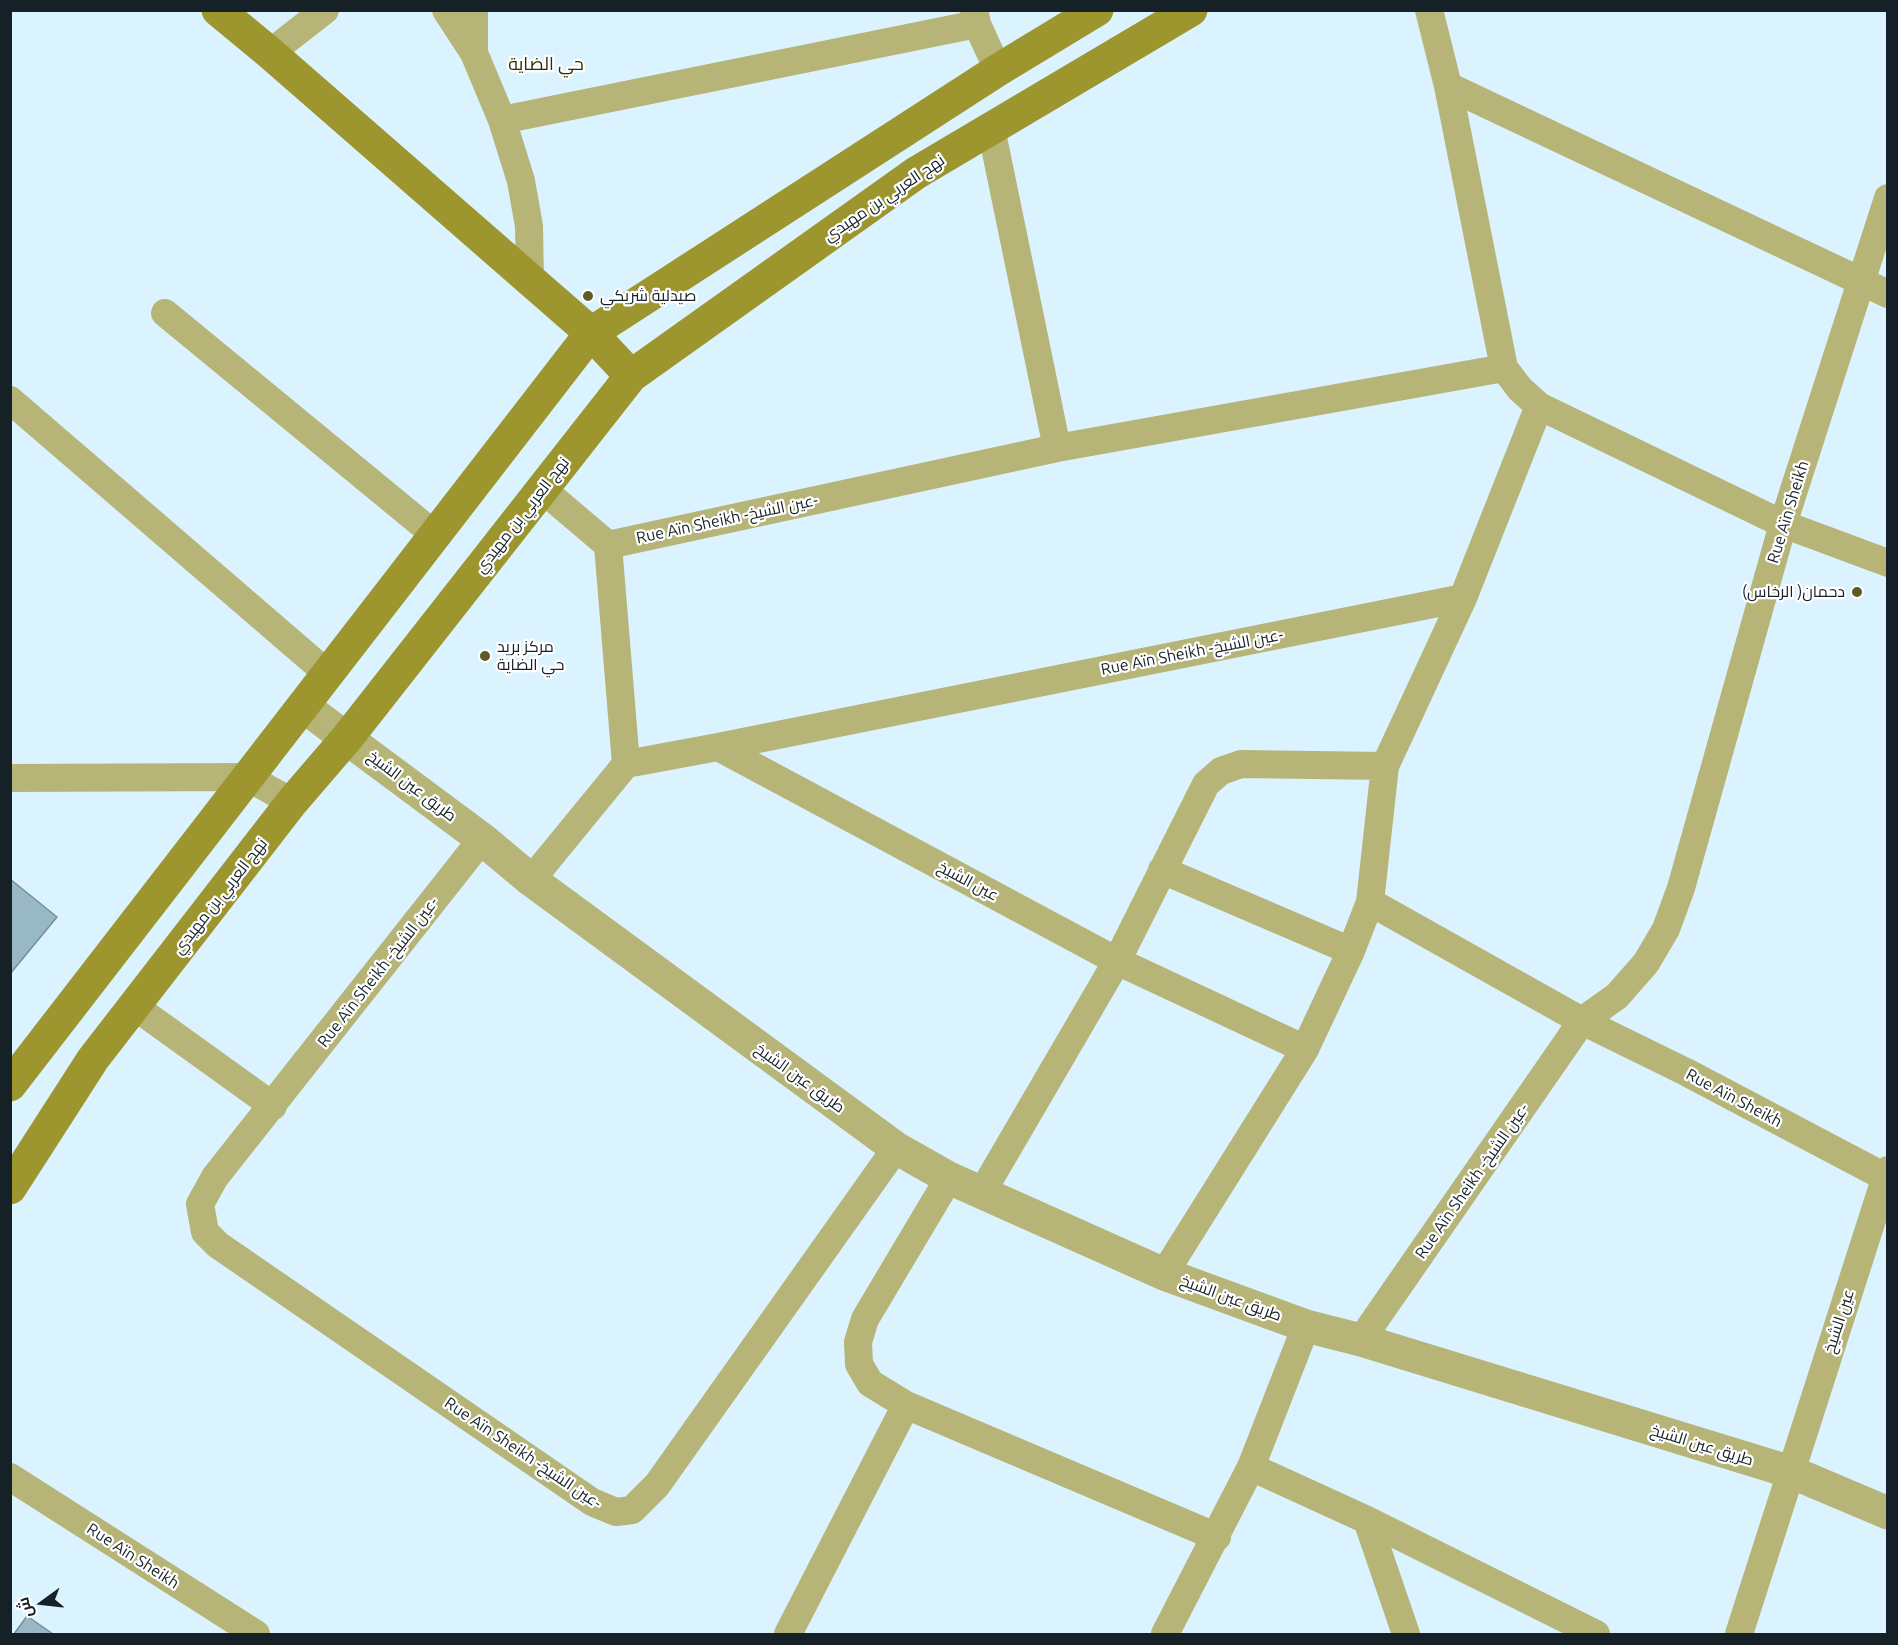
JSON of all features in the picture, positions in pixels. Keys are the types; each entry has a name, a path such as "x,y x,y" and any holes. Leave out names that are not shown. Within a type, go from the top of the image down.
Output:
{"main road":[{"path":"218,10 591,333 632,376"},
{"path":"10,1085 591,333 998,70 1097,10"},
{"name":"نهج العربي بن مهيدي","path":"10,1188 93,1059 292,802 347,738 632,376 916,173 1191,10"}],"street":[{"path":"270,53 325,10"},
{"path":"446,10 474,53 502,120 521,181 529,226 530,280"},
{"path":"474,10 474,53"},
{"path":"1429,10 1448,86 1504,368 1520,389 1539,406 1783,524 1887,563"},
{"path":"502,120 976,17 998,70"},
{"path":"1448,86 1887,294"},
{"path":"991,128 1058,448"},
{"name":"Rue Aïn Sheikh","path":"1646,963 1666,929 1681,888 1783,524 1887,198"},
{"path":"165,313 435,535"},
{"name":"Rue Aïn Sheikh -عين الشيخ-","path":"608,545 1058,448 1504,368"},
{"path":"10,400 328,674"},
{"path":"1164,1274 1305,1049 1351,951 1370,902 1385,766 1463,598 1539,406"},
{"path":"542,489 608,545 626,764"},
{"name":"Rue Aïn Sheikh -عين الشيخ-","path":"718,747 1463,598"},
{"name":"طريق عين الشيخ","path":"303,706 483,839 531,880 896,1148 948,1178 1164,1274 1306,1326 1361,1340 1791,1472 1887,1512"},
{"path":"531,880 626,764 718,747"},
{"name":"عين الشيخ","path":"718,747 1117,961 1305,1049"},
{"path":"981,1194 1117,961 1206,784 1221,771 1241,764 1385,766"},
{"path":"10,778 247,777 292,802"},
{"name":"Rue Aïn Sheikh -عين الشيخ-","path":"483,839 215,1177 200,1204 205,1232 218,1245 592,1502 616,1512 632,1510 657,1485 896,1148"},
{"path":"1162,870 1351,951"},
{"path":"1370,902 1582,1022"},
{"name":"Rue Aïn Sheikh -عين الشيخ-","path":"1361,1340 1582,1022 1617,996 1646,963"},
{"path":"135,1006 273,1106"},
{"name":"Rue Aïn Sheikh","path":"1582,1022 1886,1174"},
{"name":"عين الشيخ","path":"1739,1635 1886,1174"},
{"path":"948,1178 865,1319 858,1341 859,1364 870,1383 906,1405 1217,1537"},
{"path":"1165,1635 1251,1467 1306,1326"},
{"path":"788,1635 906,1405"},
{"path":"1251,1467 1367,1520 1596,1635"},
{"name":"Rue Aïn Sheikh","path":"10,1477 256,1635"},
{"path":"1367,1520 1406,1635"}],"building":[{"path":"10,879 57,917 10,974"},
{"path":"27,1616 53,1634 14,1634"}],"place":[{"name":"صيدلية شريكي","path":"588,296"},
{"name":"دحمان( الرخاس)","path":"1857,592"},
{"name":"مركز بريد حي الضاية","path":"485,656"}],"district":[{"name":"حي الضاية","path":"546,64"}]}
